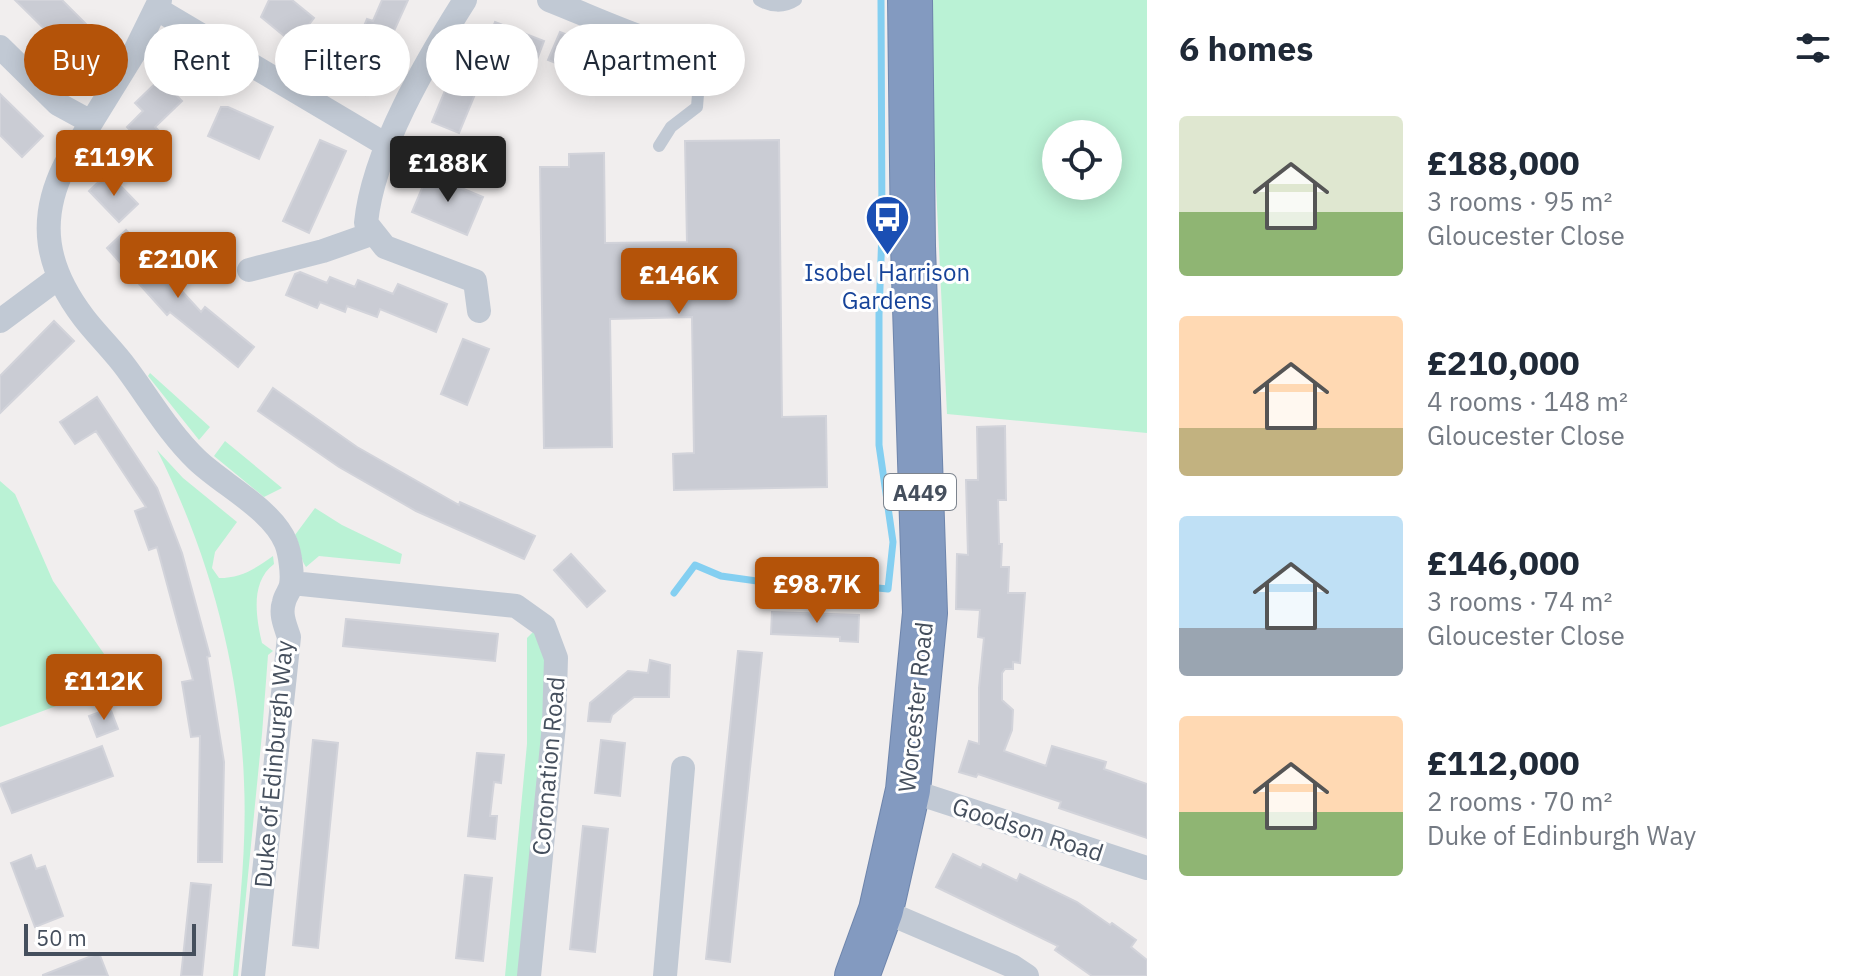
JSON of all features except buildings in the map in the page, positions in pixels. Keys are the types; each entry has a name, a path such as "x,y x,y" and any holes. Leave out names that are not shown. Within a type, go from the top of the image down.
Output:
{"highway":[{"name":"Worcester Road","path":"857,976 881,910 908,790 925,613 893,223 910,0"}],"street":[{"path":"465,0 434,48 388,146 366,223 385,247 475,281 479,311"},
{"path":"549,0 608,24"},
{"path":"159,4 388,146"},
{"name":"Duke of Edinburgh Way","path":"159,4 134,53 56,184 47,218 58,278 82,316 127,368 153,409 197,460 256,507 285,542 292,583 283,602 282,618 289,637 253,976"},
{"path":"0,47 58,104 91,122"},
{"path":"249,270 287,262 374,233"},
{"path":"0,321 58,278"},
{"name":"Coronation Road","path":"292,583 516,606 544,626 556,658 554,725 529,976"},
{"path":"665,976 670,810 683,768"},
{"name":"Goodson Road","path":"908,790 1147,868"},
{"path":"881,910 986,954 1027,976"}],"lane":[{"path":"759,0 770,6 790,4 796,0"},
{"path":"659,146 671,127 697,107 700,96"}],"green space":[{"path":"927,0 1147,0 1147,433 947,414"},
{"path":"150,373 210,427 199,440 148,376"},
{"path":"225,441 282,488 264,497 214,456"},
{"path":"157,450 183,478 237,522 215,552 212,568 219,578 248,572 273,556 274,564 261,580 257,600 262,643 273,651 268,655 238,976 233,976 245,806 236,696 206,570 176,489"},
{"path":"0,481 15,494 53,581 123,681 0,727"},
{"path":"315,508 342,525 402,554 400,564 319,556 306,567 295,535"},
{"path":"535,630 550,663 520,976 505,976 527,744 527,638"}],"waterway":[{"path":"674,593 695,565 721,576 813,589 827,583 888,589 893,542 879,445 881,0"}],"place":[{"name":"Isobel Harrison Gardens","path":"887,257"}]}
